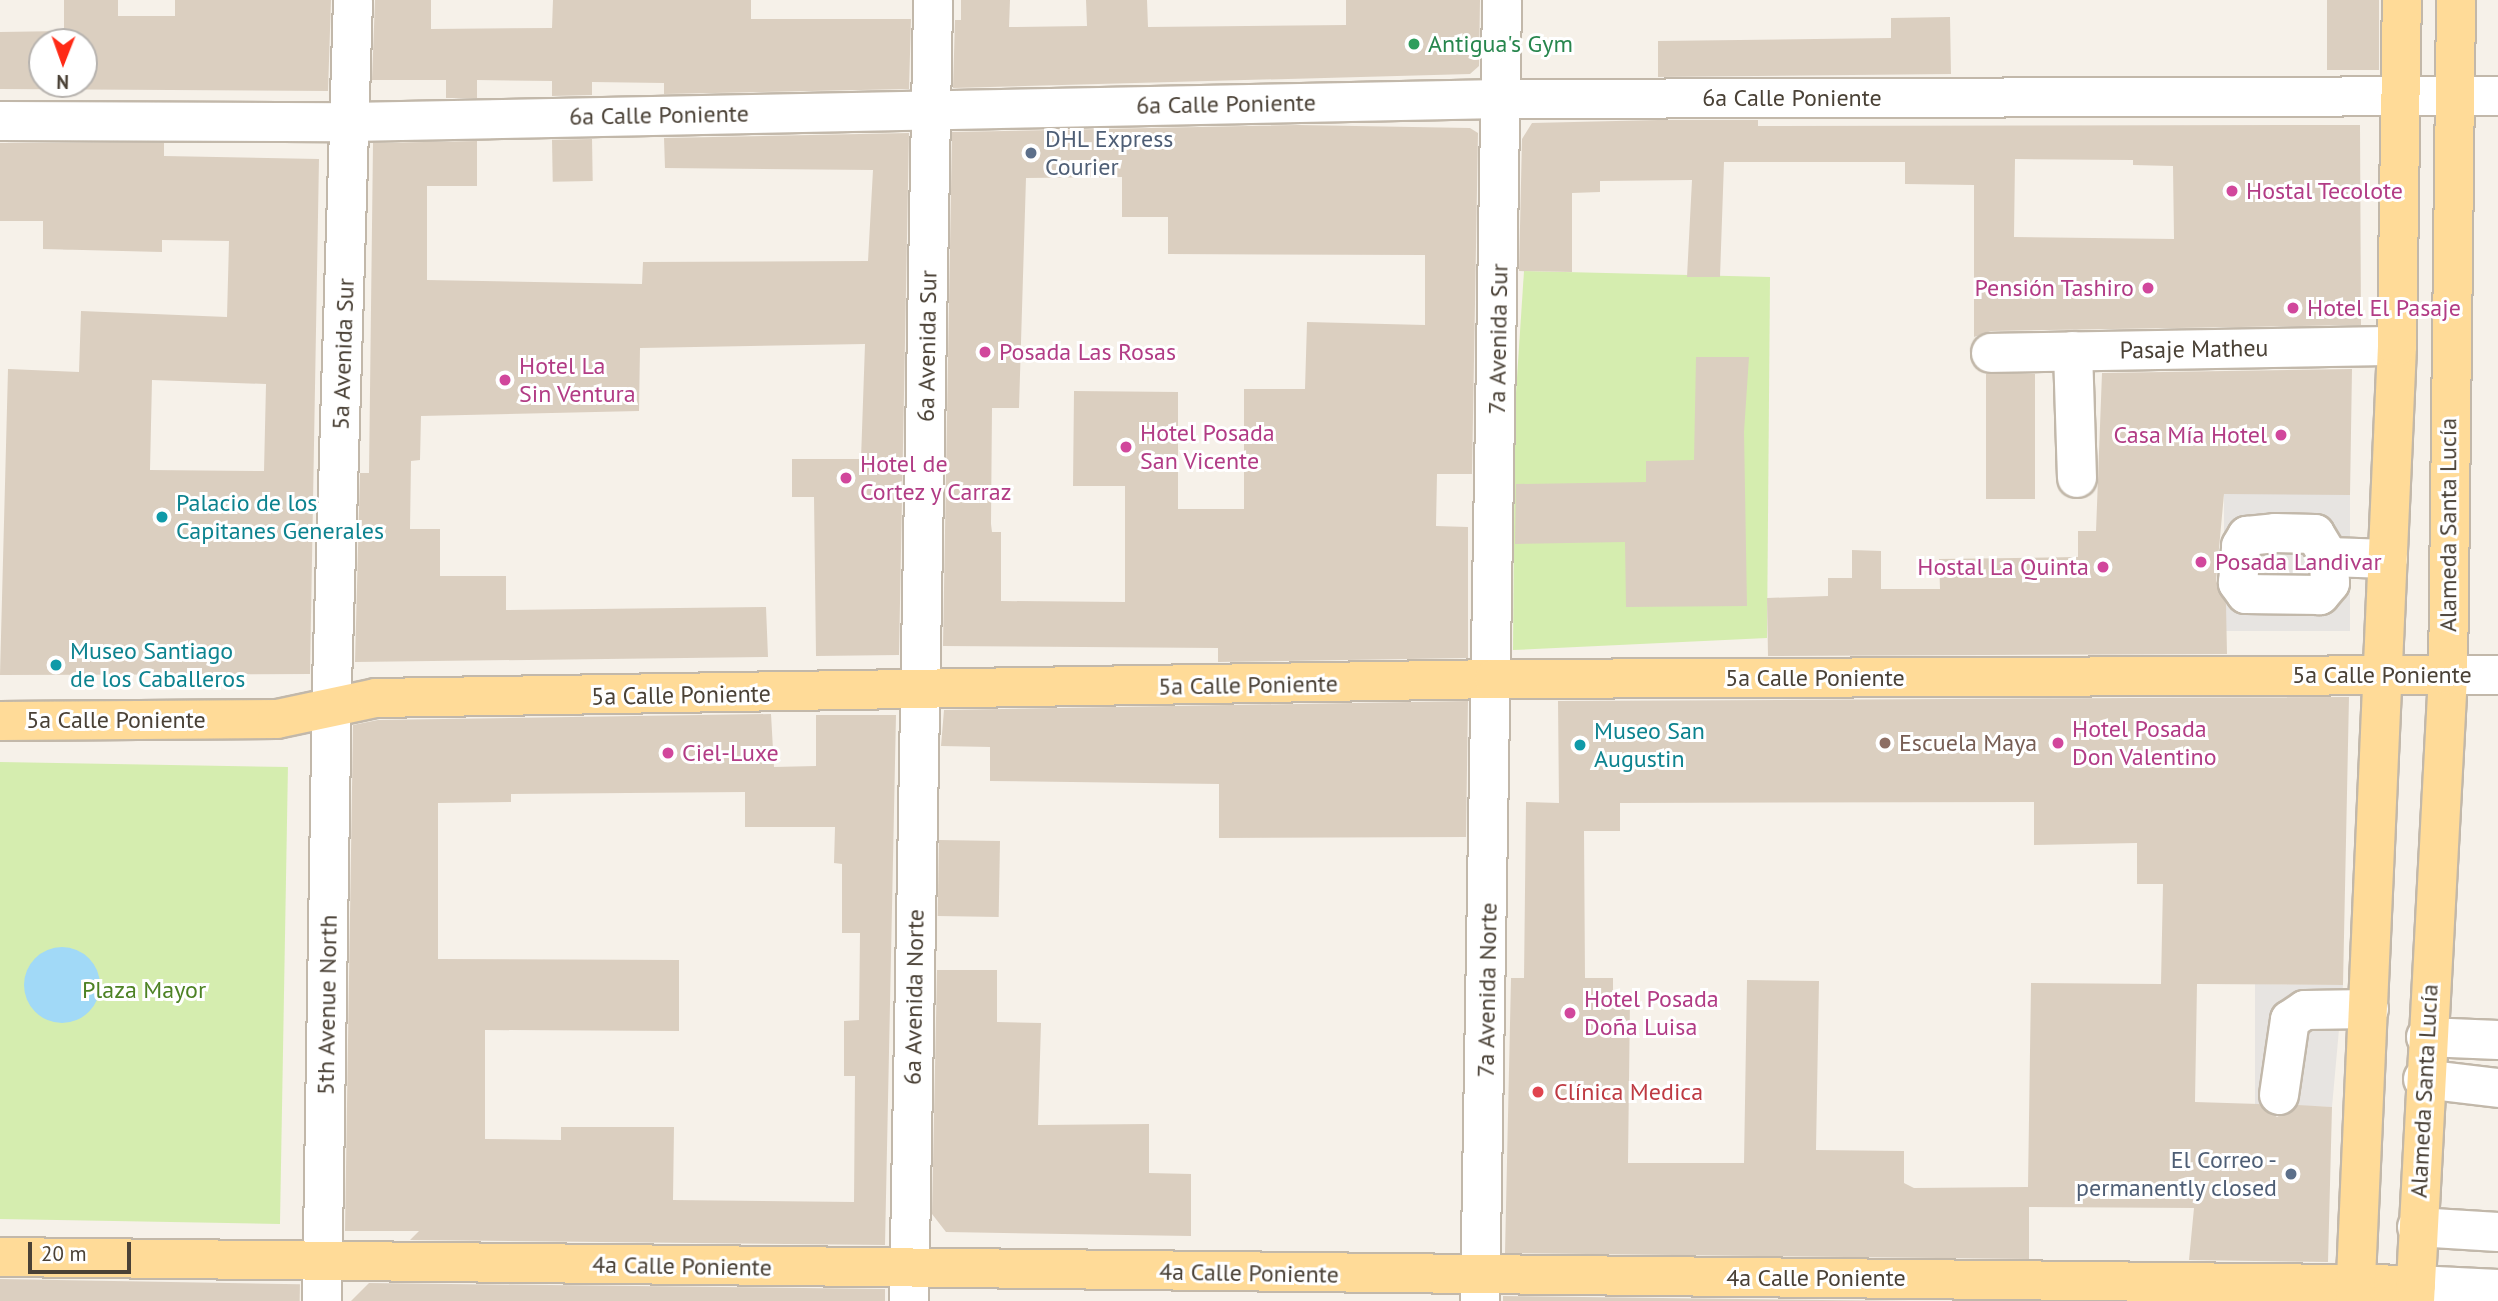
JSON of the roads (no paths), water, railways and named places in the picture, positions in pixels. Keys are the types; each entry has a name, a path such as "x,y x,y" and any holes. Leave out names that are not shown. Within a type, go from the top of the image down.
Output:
{"main road":[{"path":"2356,1291 2397,346 2402,0"},
{"name":"Alameda Santa Lucía","path":"2415,1293 2423,1079 2448,675 2451,95 2456,0"},
{"path":"2397,274 2450,274"},
{"name":"5a Calle Poniente","path":"0,721 277,719 376,698 919,692 1494,679 2448,675"},
{"name":"4a Calle Poniente","path":"0,1257 322,1261 909,1285 2415,1293"}],"street":[{"name":"5a Avenida Sur","path":"332,709 353,0"},
{"name":"6a Avenida Sur","path":"919,692 933,0"},
{"name":"7a Avenida Sur","path":"1494,679 1502,0"},
{"name":"6a Calle Poniente","path":"0,121 350,121 1501,99 2498,96"},
{"name":"Pasaje Matheu","path":"1991,352 2397,346"},
{"path":"2073,351 2077,478"},
{"path":"2329,557 2388,559"},
{"name":"5a Calle Poniente","path":"2448,675 2498,675"},
{"name":"7a Avenida Norte","path":"1480,1289 1494,679"},
{"name":"6a Avenida Norte","path":"909,1285 919,692"},
{"name":"5th Avenue North","path":"322,1301 332,709"},
{"path":"2279,1095 2290,1020 2305,1010 2369,1009"},
{"path":"2426,1037 2498,1040"},
{"path":"2423,1079 2498,1088"},
{"path":"2417,1227 2498,1232"},
{"name":"4a Calle Poniente","path":"2415,1293 2498,1289"}],"water":[{"path":"70,947 83,953 94,964 100,977 98,1000 83,1017 70,1023 54,1023 41,1017 26,1000 24,977 30,964 47,949"}],"place":[{"name":"Antigua's Gym","path":"1414,44"},
{"name":"DHL Express Courier","path":"1031,153"},
{"name":"Hostal Tecolote","path":"2232,191"},
{"name":"Pensión Tashiro","path":"2148,288"},
{"name":"Hotel El Pasaje","path":"2293,308"},
{"name":"Posada Las Rosas","path":"985,352"},
{"name":"Hotel La Sin Ventura","path":"505,380"},
{"name":"Casa Mía Hotel","path":"2281,435"},
{"name":"Hotel Posada San Vicente","path":"1126,447"},
{"name":"Hotel de Cortez y Carraz","path":"846,478"},
{"name":"Palacio de los Capitanes Generales","path":"162,517"},
{"name":"Posada Landivar","path":"2201,562"},
{"name":"Hostal La Quinta","path":"2103,567"},
{"name":"Museo Santiago de los Caballeros","path":"56,665"},
{"name":"Escuela Maya","path":"1885,743"},
{"name":"Hotel Posada Don Valentino","path":"2058,743"},
{"name":"Museo San Augustin","path":"1580,745"},
{"name":"Ciel-Luxe","path":"668,753"},
{"name":"Hotel Posada Doña Luisa","path":"1570,1013"},
{"name":"Clínica Medica","path":"1538,1092"},
{"name":"El Correo - permanently closed","path":"2291,1174"}],"park label":[{"name":"Plaza Mayor","path":"144,990"}]}
